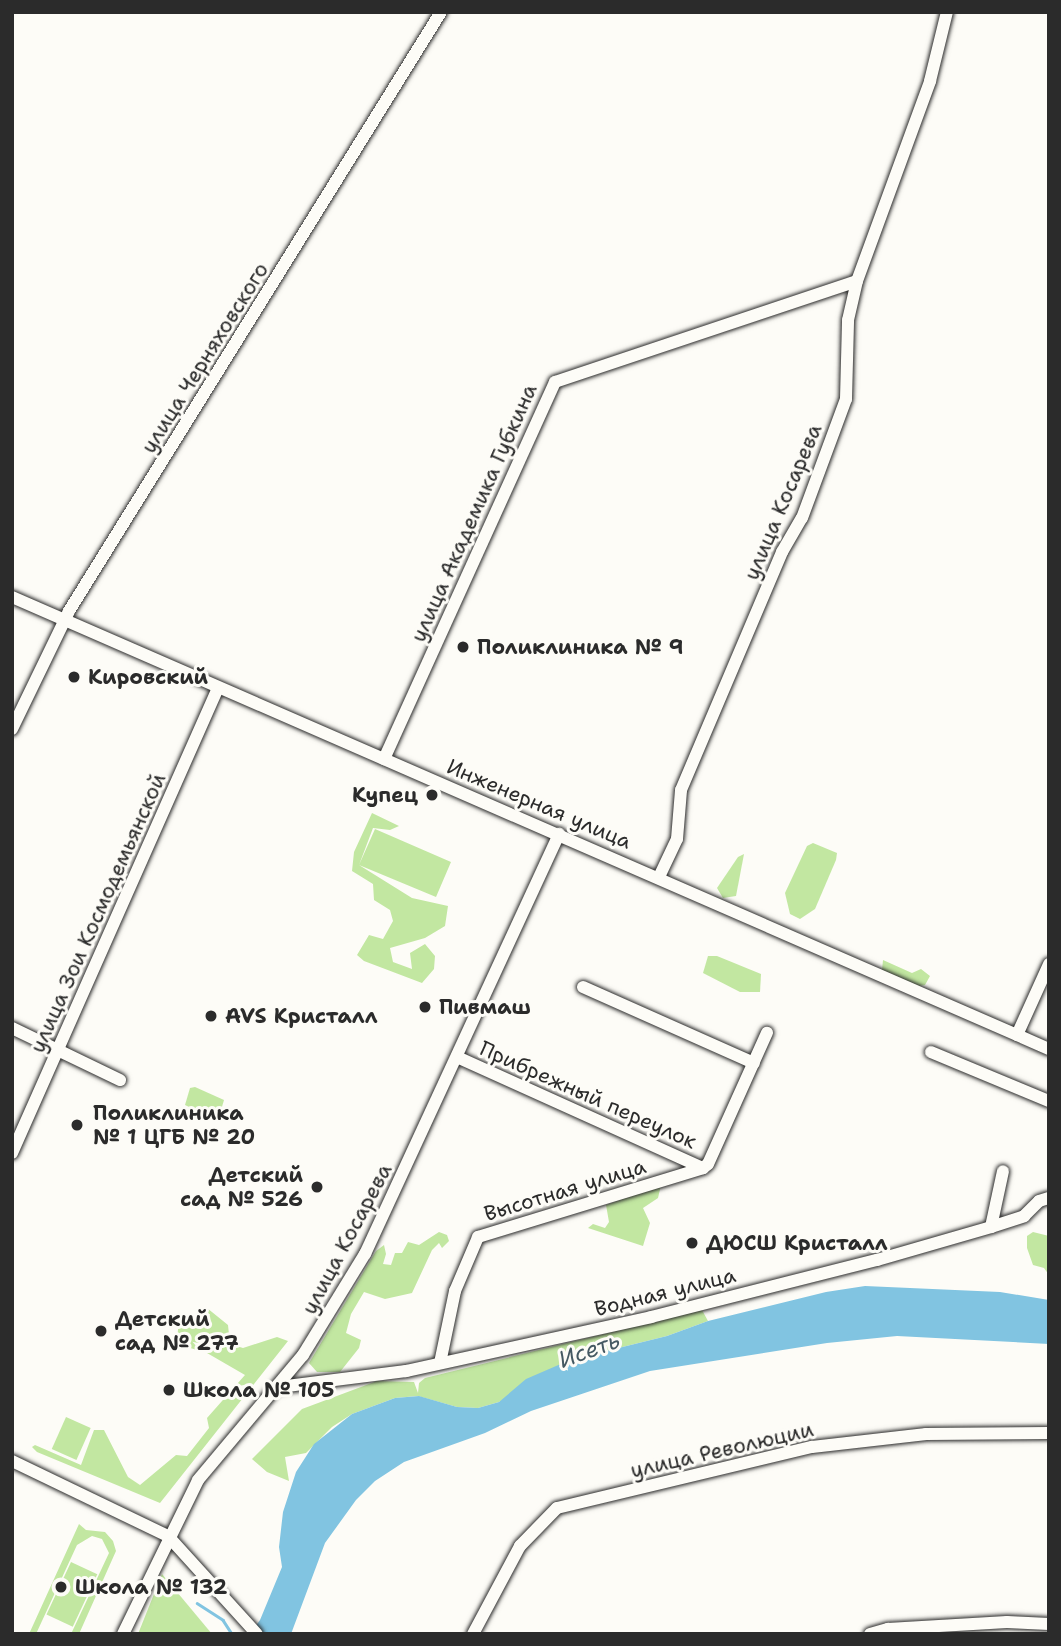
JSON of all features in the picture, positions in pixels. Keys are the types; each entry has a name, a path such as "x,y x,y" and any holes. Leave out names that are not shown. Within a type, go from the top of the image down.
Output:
{"street":[{"name":"улица Черняховского","path":"12,729 64,621 441,12"},
{"name":"улица Косарева","path":"659,877 677,839 681,790 782,552 802,518 846,399 848,320 857,281 930,81 947,12"},
{"name":"улица Академика Губкина","path":"384,759 555,382 857,281"},
{"name":"Инженерная улица","path":"12,597 1049,1049"},
{"name":"улица Зои Космодемьянской","path":"12,1153 218,688"},
{"name":"улица Косарева","path":"123,1634 168,1536 198,1479 279,1387 331,1314 365,1254 559,834"},
{"path":"1017,1035 1049,964"},
{"path":"583,988 754,1063"},
{"path":"12,1028 120,1080"},
{"path":"703,1168 708,1164 767,1033"},
{"path":"932,1052 1049,1101"},
{"name":"Прибрежный переулок","path":"457,1057 703,1168"},
{"name":"Высотная улица","path":"440,1363 455,1291 478,1237 703,1168"},
{"path":"990,1227 1003,1171"},
{"name":"Водная улица","path":"279,1387 406,1371 650,1317 877,1260 990,1227 1024,1216 1039,1201 1049,1198"},
{"name":"улица Революции","path":"472,1634 520,1546 557,1508 812,1447 926,1434 1049,1433"},
{"path":"12,1461 178,1543 257,1634"},
{"path":"870,1634 888,1629 993,1623 1049,1624"}],"green space":[{"path":"372,813 399,826 390,830 373,828 359,865 412,898 448,906 445,926 425,938 390,948 393,962 412,969 410,953 425,944 435,956 434,969 422,983 364,961 357,955 369,935 383,939 393,921 390,910 374,900 373,884 352,871 354,852"},
{"path":"375,829 451,862 436,897 359,865"},
{"path":"813,843 837,853 836,860 815,909 800,919 790,914 785,893 807,846"},
{"path":"744,854 736,896 723,898 717,888 738,857"},
{"path":"708,956 717,956 761,974 760,992 740,992 703,973"},
{"path":"883,960 912,973 921,969 930,976 925,985 919,986 882,970"},
{"path":"195,1087 224,1100 219,1117 214,1119 185,1105 190,1088"},
{"path":"661,1185 658,1198 643,1208 650,1223 643,1246 588,1228 593,1224 605,1228 609,1222 606,1205"},
{"path":"439,1232 447,1235 449,1241 442,1248 439,1243 432,1250 412,1293 385,1299 364,1292 351,1314 346,1333 361,1340 359,1348 340,1372 317,1372 309,1363 376,1251 384,1245 386,1254 383,1264 391,1265 395,1253 402,1253 408,1242 419,1245"},
{"path":"1033,1232 1049,1236 1049,1275 1044,1268 1033,1265 1027,1248 1027,1236"},
{"path":"207,1308 228,1325 230,1344 243,1348 277,1337 288,1341 160,1503 37,1452 32,1447 35,1445 81,1465 94,1430 104,1430 128,1477 140,1485 176,1455 187,1456 209,1428 207,1418 245,1375 207,1353 177,1344 178,1329"},
{"path":"702,1310 708,1321 667,1336 570,1360 499,1402 478,1408 457,1407 418,1396 395,1398 352,1414 332,1427 306,1453 285,1457 289,1481 267,1472 252,1459 302,1409 377,1381 414,1382 418,1393 419,1383 425,1378"},
{"path":"66,1417 91,1428 76,1460 52,1449"},
{"path":"79,1524 86,1530 105,1532 113,1541 116,1551 79,1634 71,1634 109,1553 102,1539 92,1536 77,1545 36,1634 29,1634"},
{"path":"71,1562 97,1574 73,1627 46,1615"},
{"path":"162,1574 212,1634 138,1634"}],"water":[{"path":"865,1286 1000,1292 1049,1300 1049,1344 897,1336 827,1343 650,1371 531,1411 485,1433 404,1462 375,1481 356,1500 325,1543 291,1634 250,1634 260,1620 282,1567 279,1547 283,1512 296,1472 314,1444 352,1414 395,1398 419,1396 457,1407 478,1408 499,1402 526,1379 570,1360 667,1336 708,1321 826,1292"}],"waterway":[{"path":"197,1603 223,1620 232,1634"}],"place":[{"name":"Поликлиника № 9","path":"463,647"},
{"name":"Кировский","path":"74,677"},
{"name":"Купец","path":"432,795"},
{"name":"Пивмаш","path":"425,1007"},
{"name":"AVS Кристалл","path":"211,1016"},
{"name":"Поликлиника № 1 ЦГБ № 20","path":"77,1125"},
{"name":"Детcкий сад № 526","path":"317,1187"},
{"name":"ДЮСШ Кристалл","path":"692,1243"},
{"name":"Детcкий сад № 277","path":"101,1331"},
{"name":"Школа № 105","path":"169,1390"},
{"name":"Школа № 132","path":"61,1587"}],"water label":[{"name":"Исеть","path":"589,1350"}]}
